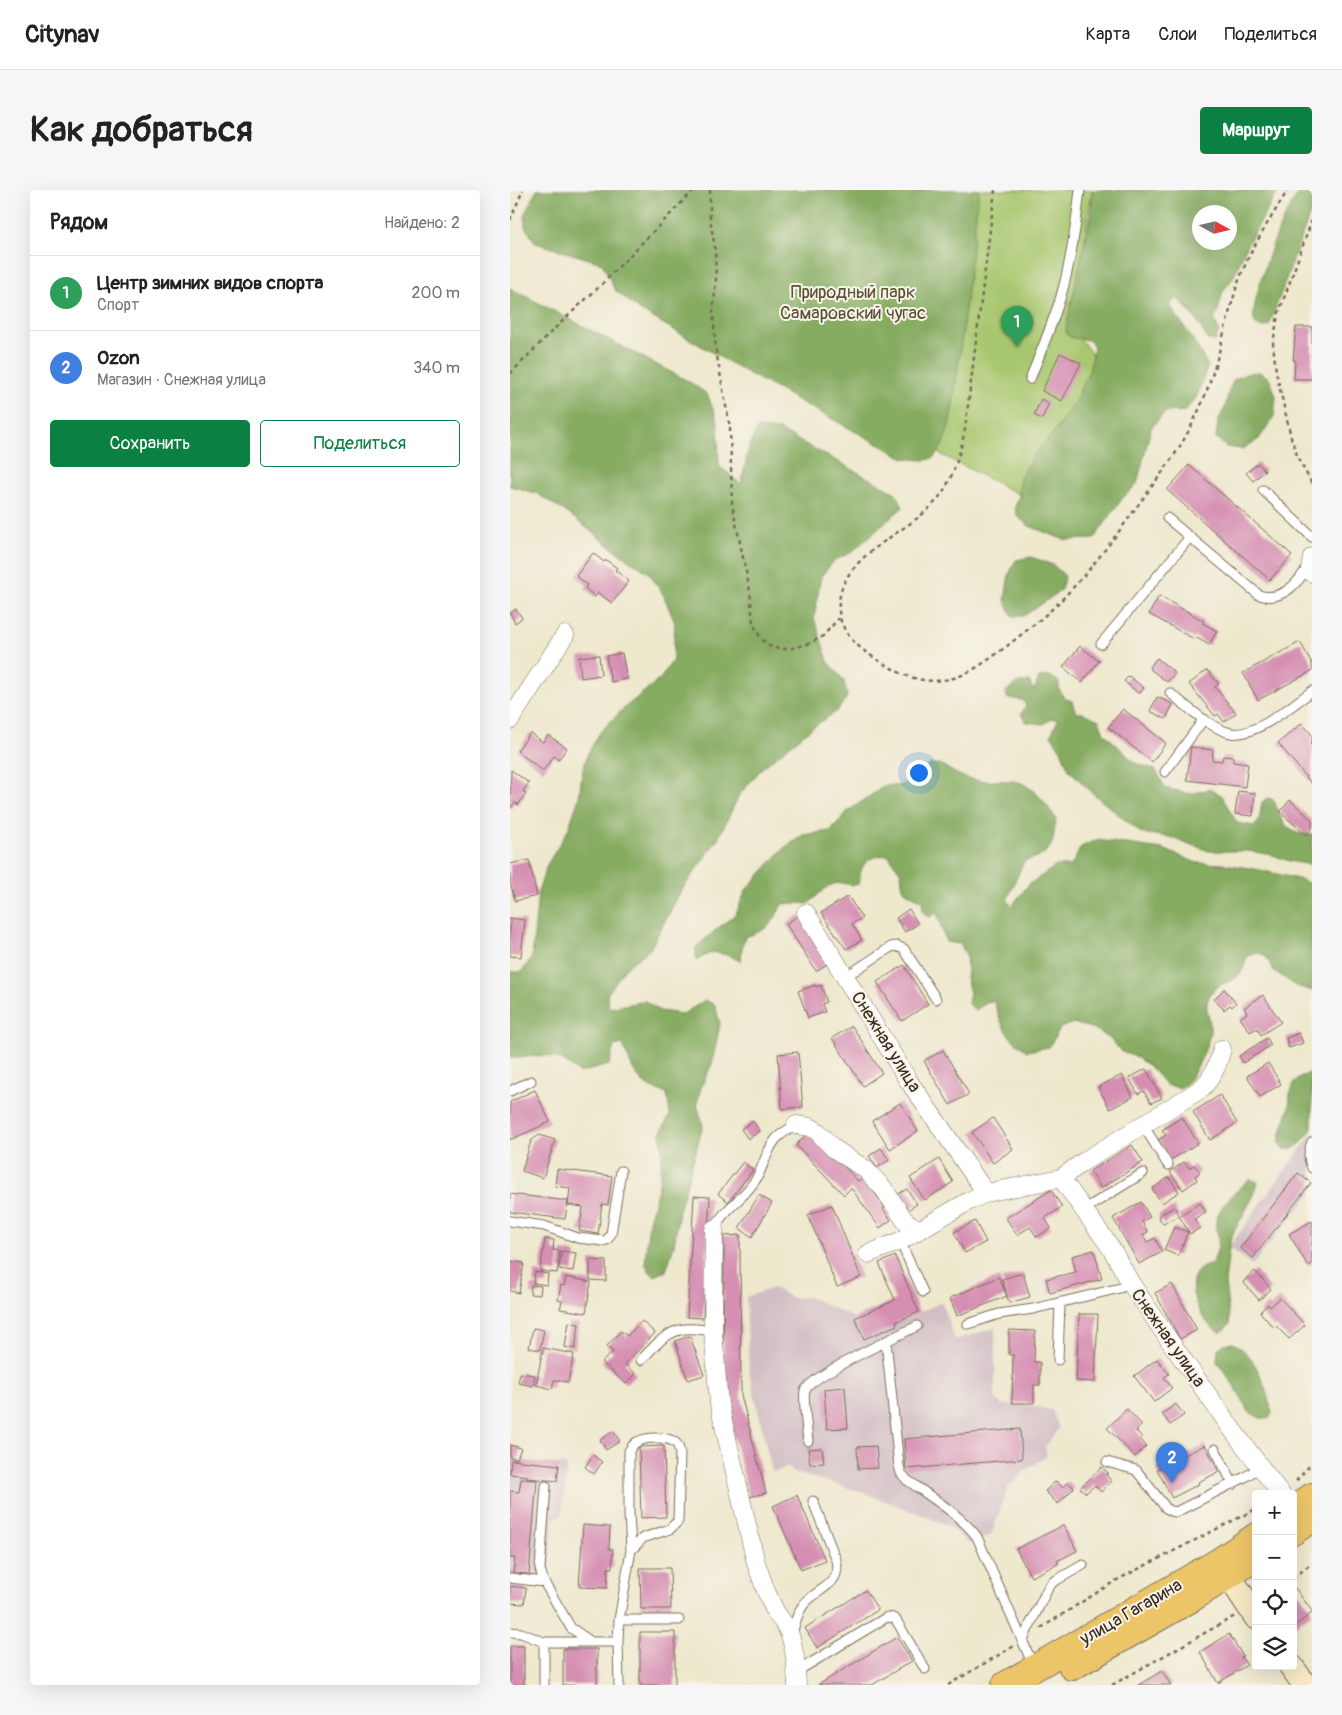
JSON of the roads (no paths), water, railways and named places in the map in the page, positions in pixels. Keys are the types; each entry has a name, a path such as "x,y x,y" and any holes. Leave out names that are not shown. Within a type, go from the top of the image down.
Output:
{"main road":[{"name":"улица Гагарина","path":"1224,1569 1252,1540"},
{"name":"улица Гагарина","path":"1005,1685 1038,1677 1224,1569 1252,1559"}],"street":[{"path":"510,720 565,635"},
{"name":"Снежная улица","path":"806,913 908,1080 986,1193"},
{"path":"868,1254 900,1241 986,1193 1061,1178 1086,1160 1201,1089 1210,1080 1218,1066 1222,1049"},
{"path":"796,1125 810,1127 817,1131 833,1148 865,1169 883,1188 906,1222 918,1230"},
{"name":"Снежная улица","path":"1061,1178 1085,1209 1111,1248 1130,1282 1166,1337 1260,1467 1298,1508"},
{"path":"714,1229 713,1331 718,1404 754,1554 766,1591 776,1613 786,1626 791,1638 795,1656 796,1678"},
{"path":"1224,1569 1252,1611"},
{"path":"1294,1670 1305,1685"}],"lane":[{"path":"1030,379 1051,328 1062,294 1072,248 1080,190"},
{"path":"1263,490 1312,537"},
{"path":"1167,518 1259,595 1268,598 1276,597 1308,568"},
{"path":"1101,644 1190,537"},
{"path":"1308,568 1305,579 1312,580"},
{"path":"1170,693 1204,719 1230,733 1238,734 1261,726 1312,691"},
{"path":"1165,772 1204,719"},
{"path":"845,977 891,947 901,947 936,999"},
{"path":"510,1091 531,1081"},
{"path":"714,1229 718,1220 749,1189 776,1138 796,1125"},
{"path":"1143,1125 1168,1165"},
{"path":"1312,1142 1308,1159 1312,1168"},
{"path":"510,1221 544,1226 578,1238 607,1240 610,1234 621,1171"},
{"path":"1085,1209 1143,1173"},
{"path":"900,1241 923,1292"},
{"path":"968,1324 999,1314 1032,1309 1120,1288 1130,1282"},
{"path":"1058,1360 1060,1302"},
{"path":"808,1441 804,1391 810,1384 836,1367 917,1326"},
{"path":"641,1360 660,1340 674,1332 686,1329 713,1331"},
{"path":"886,1341 901,1473 907,1480 958,1518 977,1537 1038,1677"},
{"path":"619,1685 619,1620 631,1550 629,1451 638,1442 645,1440 667,1439 673,1441 678,1446 680,1454 678,1521 670,1529 643,1538 631,1550"},
{"path":"1215,1449 1233,1484"},
{"path":"1107,1462 1131,1467 1136,1470 1166,1508 1171,1511 1180,1510 1233,1484 1260,1467"},
{"path":"546,1486 540,1569 544,1582 571,1628 590,1641"},
{"path":"791,1638 796,1619 803,1606 814,1594 833,1581 838,1568 813,1501"},
{"path":"1022,1641 1048,1588 1053,1582 1083,1565"},
{"path":"510,1578 544,1582"},
{"path":"796,1678 887,1617 896,1620 925,1669"},
{"path":"619,1620 679,1620"},
{"path":"510,1632 521,1633 544,1642 618,1642"},
{"path":"544,1642 544,1685"}],"place":[{"name":"Центр зимних видов спорта","path":"1017,347"},
{"name":"Ozon","path":"1172,1483"}],"park label":[{"name":"Природный парк Самаровский чугас","path":"853,302"}]}
